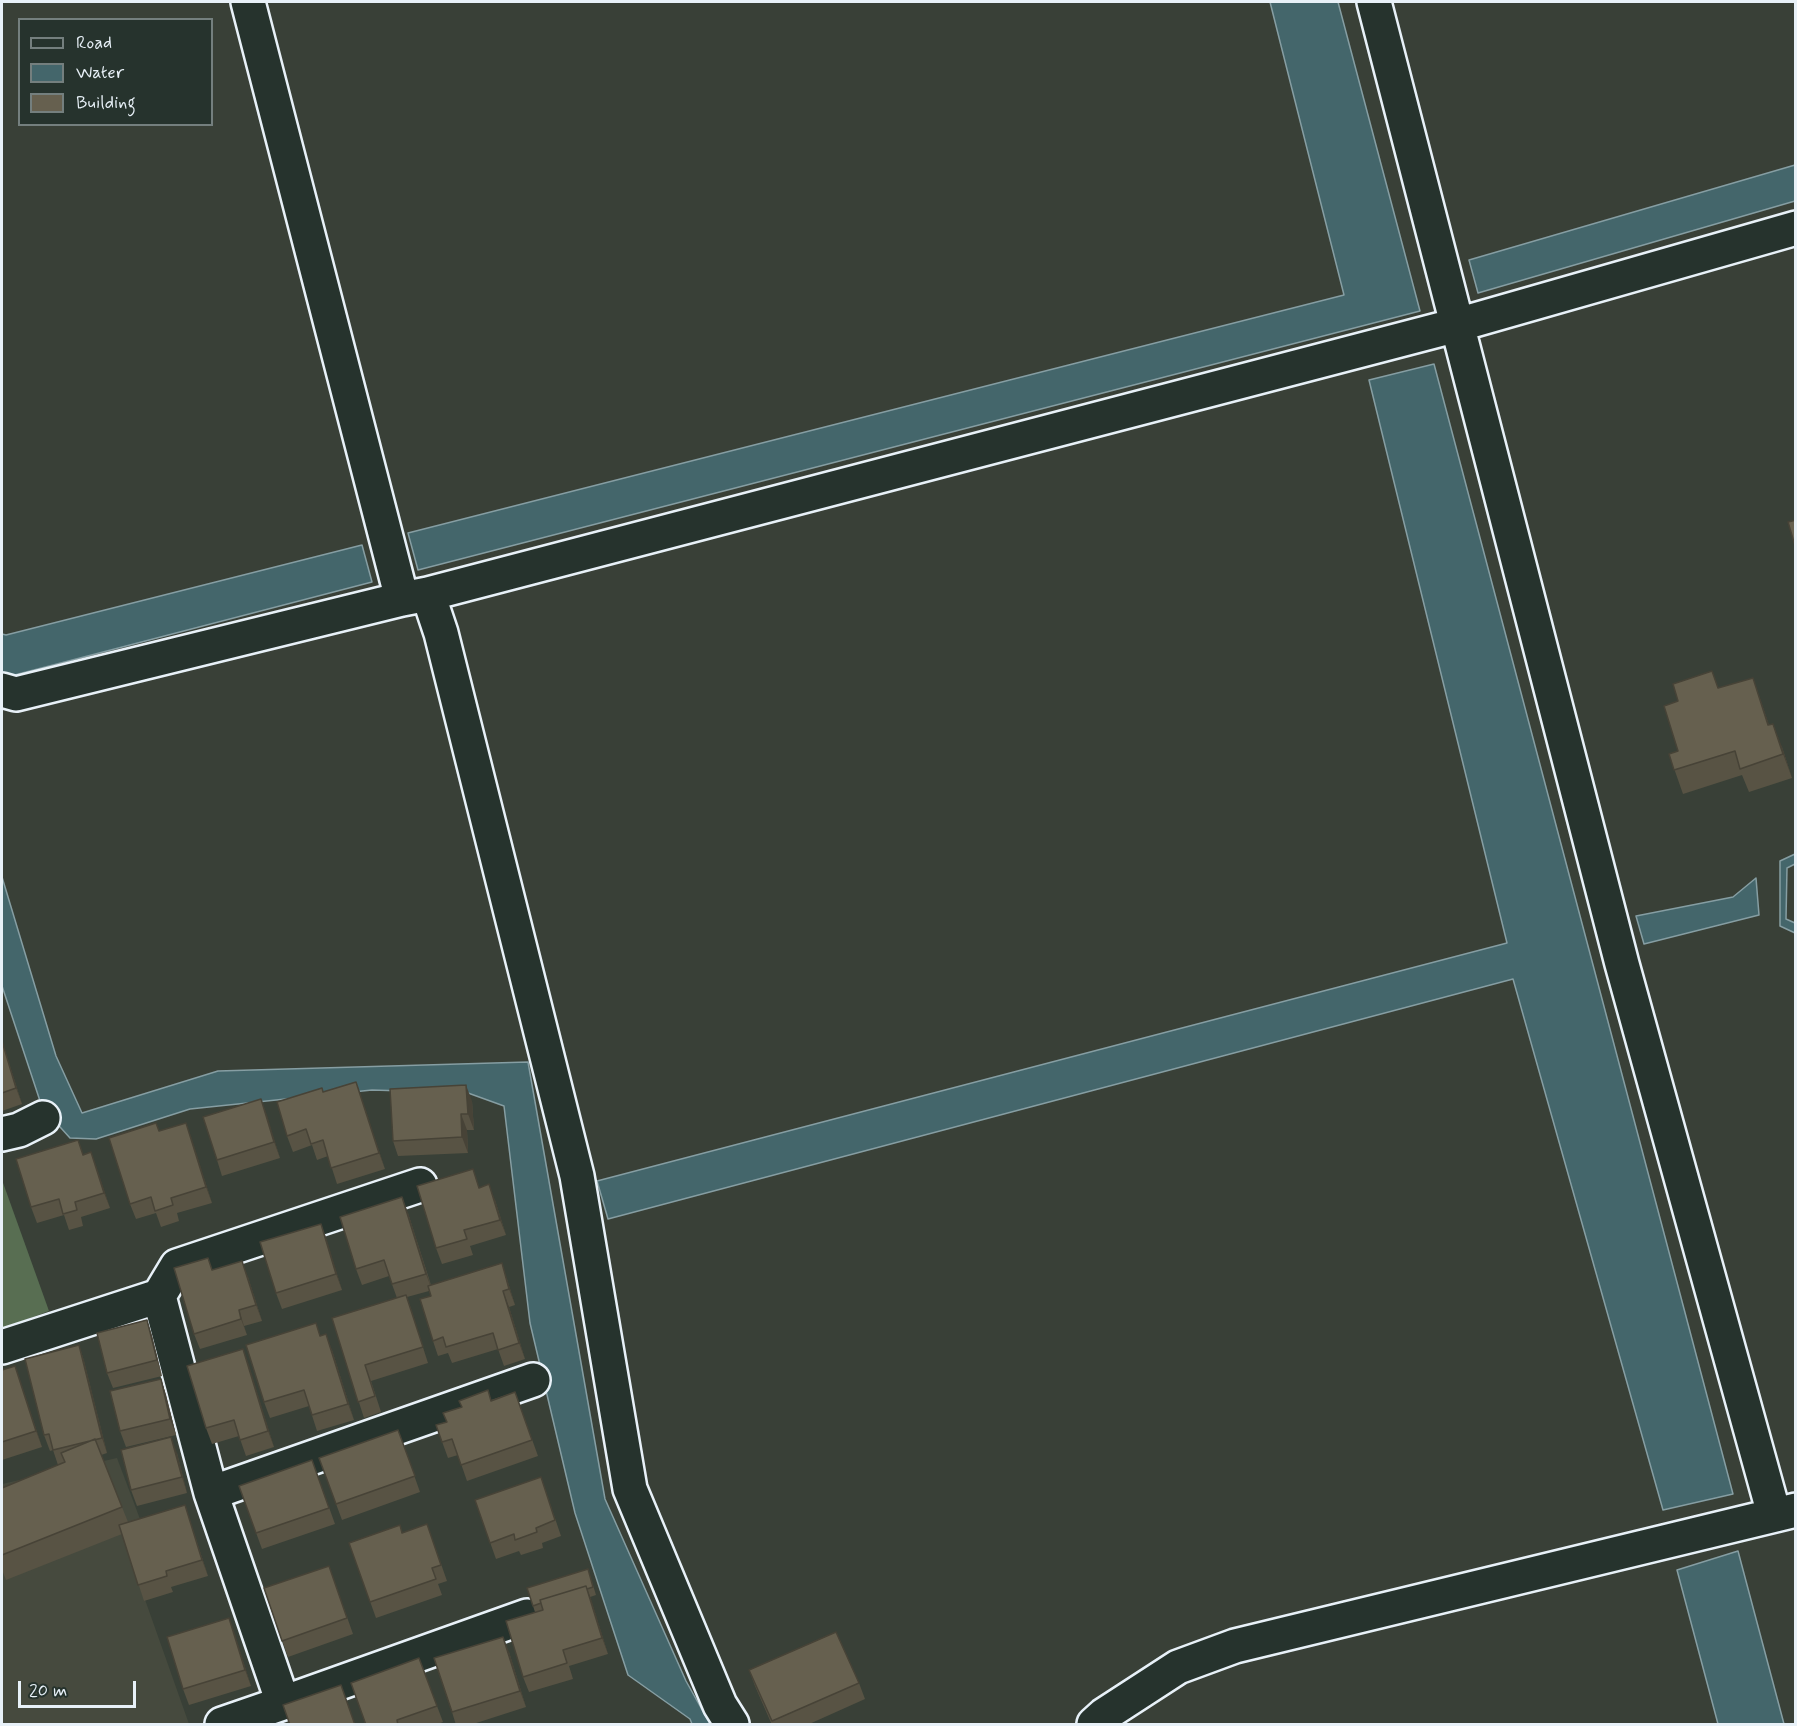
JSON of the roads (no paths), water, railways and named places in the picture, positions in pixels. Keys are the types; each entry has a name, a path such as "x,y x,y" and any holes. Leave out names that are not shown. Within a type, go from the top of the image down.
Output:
{"street":[{"path":"248,2 416,597 447,656 577,1176 630,1489 720,1705 732,1725"},
{"path":"1094,1725 1104,1715 1178,1667 1235,1646 1785,1512 1622,964 1374,2"},
{"path":"2,690 16,694 416,597 1457,325 1796,228"},
{"path":"2,1134 19,1130 43,1118"},
{"path":"2,1347 159,1296 177,1266 420,1185"},
{"path":"159,1296 211,1493 283,1703"},
{"path":"211,1493 533,1380"},
{"path":"222,1725 527,1616"}],"water":[{"path":"1270,2 1338,2 1420,311 418,570 408,533 1344,295"},
{"path":"1795,165 1795,201 1478,293 1469,260"},
{"path":"1434,364 1733,1494 1663,1510 1513,979 608,1219 597,1181 1507,943 1369,380"},
{"path":"362,545 372,582 7,677 2,675 2,634 6,635"},
{"path":"1795,854 1795,864 1787,868 1786,919 1795,923 1795,933 1780,926 1780,861"},
{"path":"2,877 56,1056 82,1113 218,1071 528,1062 605,1499 686,1681 710,1724 692,1724 690,1719 628,1675 575,1513 530,1323 504,1106 468,1093 372,1090 190,1109 96,1139 70,1138 42,1107 2,986"},
{"path":"1756,878 1759,915 1644,944 1636,916 1733,897"},
{"path":"1738,1551 1784,1724 1718,1724 1677,1570"}]}
